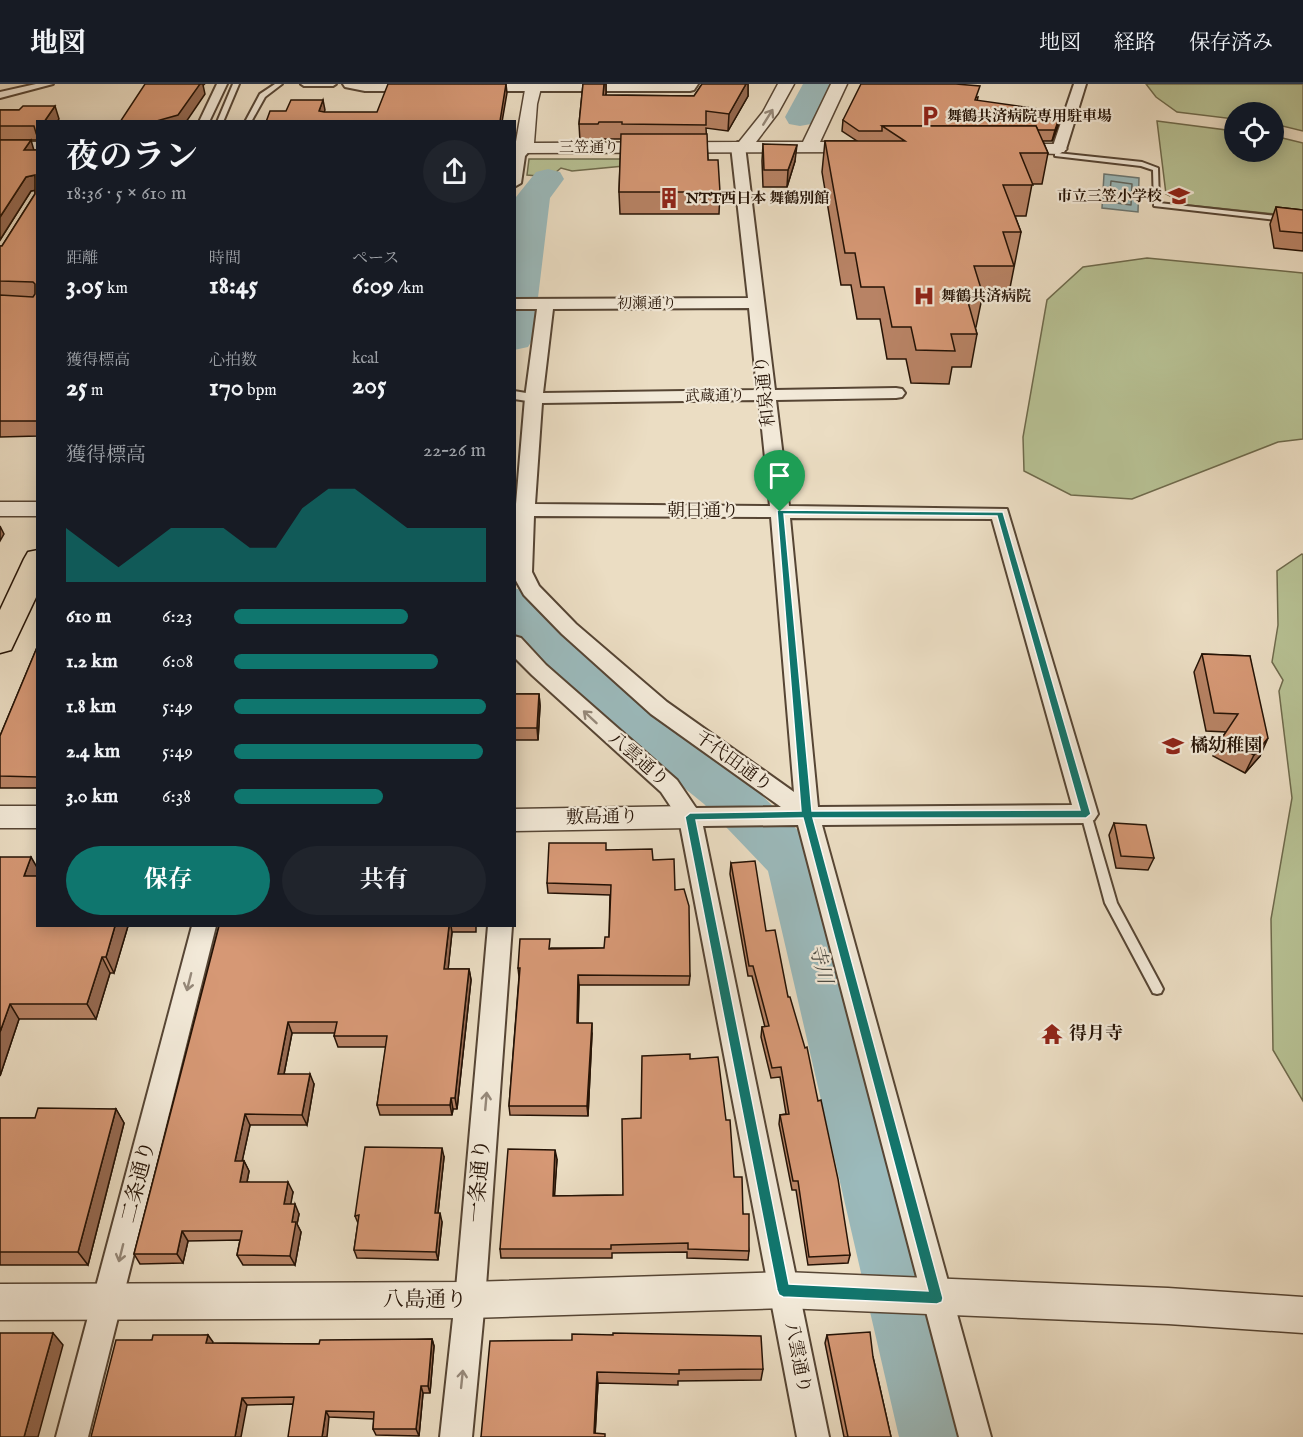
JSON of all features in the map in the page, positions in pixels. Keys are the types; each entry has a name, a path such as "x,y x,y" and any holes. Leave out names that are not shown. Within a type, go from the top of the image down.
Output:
{"main road":[{"path":"0,643 36,563"}],"street":[{"path":"0,95 48,84"},
{"path":"205,120 222,84"},
{"path":"349,84 365,87 435,87"},
{"path":"459,87 690,87 692,84"},
{"path":"741,146 764,123 786,84"},
{"path":"810,147 814,134 839,84"},
{"path":"990,148 1058,152 1080,84"},
{"path":"516,169 534,86"},
{"name":"和泉通り","path":"741,146 780,512 807,814"},
{"path":"0,147 36,147"},
{"name":"三笠通り","path":"520,148 876,147"},
{"name":"初瀬通り","path":"516,304 756,303"},
{"name":"千代田通り","path":"541,304 525,396 520,510 522,572 531,590 569,629 659,708 807,814"},
{"name":"武蔵通り","path":"525,396 896,393"},
{"path":"0,509 36,509"},
{"name":"朝日通り","path":"520,510 1000,513 1086,814"},
{"name":"八雲通り","path":"516,644 539,670 669,786 690,817 813,1437"},
{"path":"807,814 924,1297 975,1437"},
{"path":"690,817 807,814 1086,814"},
{"path":"0,817 36,817"},
{"name":"敷島通り","path":"516,820 690,817"},
{"name":"二条通り","path":"72,1437 204,927"},
{"name":"一条通り","path":"456,1437 470,1300 500,927"},
{"name":"八島通り","path":"0,1302 470,1300 783,1290 1168,1305 1303,1315"}],"lane":[{"path":"221,120 236,84"},
{"path":"249,120 265,91 279,84"},
{"path":"304,84 333,84"},
{"path":"1058,152 1142,164 1156,169 1156,205 1303,221"},
{"path":"1086,814 1111,903 1157,989"}],"green space":[{"path":"1146,84 1303,84 1303,131 1284,126 1284,102 1224,102 1224,118 1177,112 1156,97"},
{"path":"1157,121 1224,130 1224,162 1284,162 1284,138 1303,143 1303,217 1188,205 1166,194"},
{"path":"529,159 624,159 624,166 572,171 561,168 550,177 527,175"},
{"path":"1147,258 1303,273 1303,439 1278,442 1132,499 1071,495 1024,471 1023,437 1047,300 1083,267"},
{"path":"1302,554 1303,1101 1273,1050 1271,919 1292,798 1279,691 1283,680 1272,662 1278,625 1277,571"}],"water":[{"path":"1104,174 1139,178 1138,212 1102,208"},
{"path":"883,1324 929,1324 957,1437 906,1437"}],"building":[{"path":"145,84 200,84 178,115 160,120 121,120"},
{"path":"388,84 506,84 500,120 267,120 270,111 286,111 291,100 323,100 319,111 324,112 377,112"},
{"path":"583,84 604,84 603,95 694,96 702,84 746,84 729,114 706,111 706,125 622,124 622,122 579,124"},
{"name":"舞鶴共済病院専用駐車場","path":"861,84 980,86 975,100 1061,112 1055,130 1038,130 1036,126 882,126 882,131 859,131 843,120"},
{"path":"23,106 55,106 45,120 36,120 36,133 34,126 0,126 0,110 19,110"},
{"path":"882,126 1036,126 1048,153 1020,153 1033,185 1003,185 1021,232 1003,232 1014,266 974,266 983,295 966,295 977,334 951,334 955,351 916,350 911,327 892,327 884,287 861,287 855,253 845,253 825,141 905,141"},
{"path":"621,134 707,134 708,160 718,160 720,192 619,192"},
{"path":"0,140 31,140 24,150 36,150 36,421 0,421 0,295 33,297 35,284 33,282 0,281 0,246 35,194 35,175 26,177 0,217"},
{"path":"763,144 797,145 788,170 764,170"},
{"path":"1276,207 1303,210 1303,233 1280,231"},
{"path":"36,650 36,777 0,776 0,736"},
{"path":"1202,654 1250,656 1268,738 1254,755 1222,738 1238,714 1214,713"},
{"path":"516,694 539,694 537,728 516,728"},
{"path":"1114,823 1146,825 1154,858 1121,856"},
{"path":"549,843 606,843 606,850 652,849 653,860 674,859 675,890 684,889 689,906 690,976 578,975 577,1023 592,1023 587,1106 509,1106 520,968 518,968 520,939 550,939 549,949 604,948 605,937 609,937 611,885 547,883"},
{"path":"0,857 31,857 24,876 36,876 36,927 115,927 106,957 102,957 87,1004 10,1004 0,1032"},
{"path":"755,861 766,931 775,930 788,997 790,997 805,1048 807,1047 818,1101 821,1100 838,1179 850,1255 809,1257 798,1181 793,1181 780,1115 789,1114 781,1067 772,1068 762,1027 769,1026 753,966 749,966 731,863"},
{"path":"219,927 449,927 444,969 469,969 455,1098 451,1098 450,1105 377,1105 387,1036 334,1036 337,1022 288,1022 278,1074 310,1074 302,1115 245,1114 235,1161 244,1161 240,1182 288,1182 284,1204 295,1204 292,1222 296,1222 290,1256 237,1255 242,1231 182,1231 177,1254 134,1254"},
{"path":"690,1054 690,1059 718,1057 726,1120 730,1120 734,1177 742,1177 743,1214 749,1214 749,1251 688,1249 688,1243 611,1245 611,1249 500,1249 508,1149 555,1150 553,1196 623,1195 622,1119 641,1118 642,1056"},
{"path":"38,1108 116,1109 78,1252 0,1252 0,1118 35,1118"},
{"path":"365,1147 442,1148 435,1213 440,1213 436,1252 354,1250 359,1215 355,1216"},
{"path":"870,1332 873,1357 891,1437 848,1437 827,1335"},
{"path":"0,1333 53,1333 24,1437 0,1437"},
{"path":"613,1333 761,1336 763,1369 679,1370 679,1374 597,1372 594,1433 605,1434 605,1437 481,1437 490,1341 572,1340 572,1334 613,1335"},
{"path":"153,1335 208,1335 206,1343 319,1344 320,1340 432,1339 428,1386 421,1386 416,1429 373,1429 374,1412 326,1411 322,1437 288,1437 294,1397 242,1398 235,1437 91,1437 116,1340 152,1340"}],"waterway":[{"name":"寺川","path":"800,117 818,84"},
{"name":"寺川","path":"516,324 533,197 548,179"},
{"name":"寺川","path":"516,606 551,648 659,740 723,790 794,862 937,1437"}],"place":[{"name":"舞鶴共済病院専用駐車場","path":"930,116"},
{"name":"市立三笠小学校","path":"1179,196"},
{"name":"NTT西日本 舞鶴別館","path":"669,198"},
{"name":"舞鶴共済病院","path":"924,296"},
{"name":"橘幼稚園","path":"1173,746"},
{"name":"得月寺","path":"1052,1034"}],"route":[{"path":"780,512 807,814 690,817 783,1290 937,1298 807,814 1086,814 1000,513 780,512"}]}
